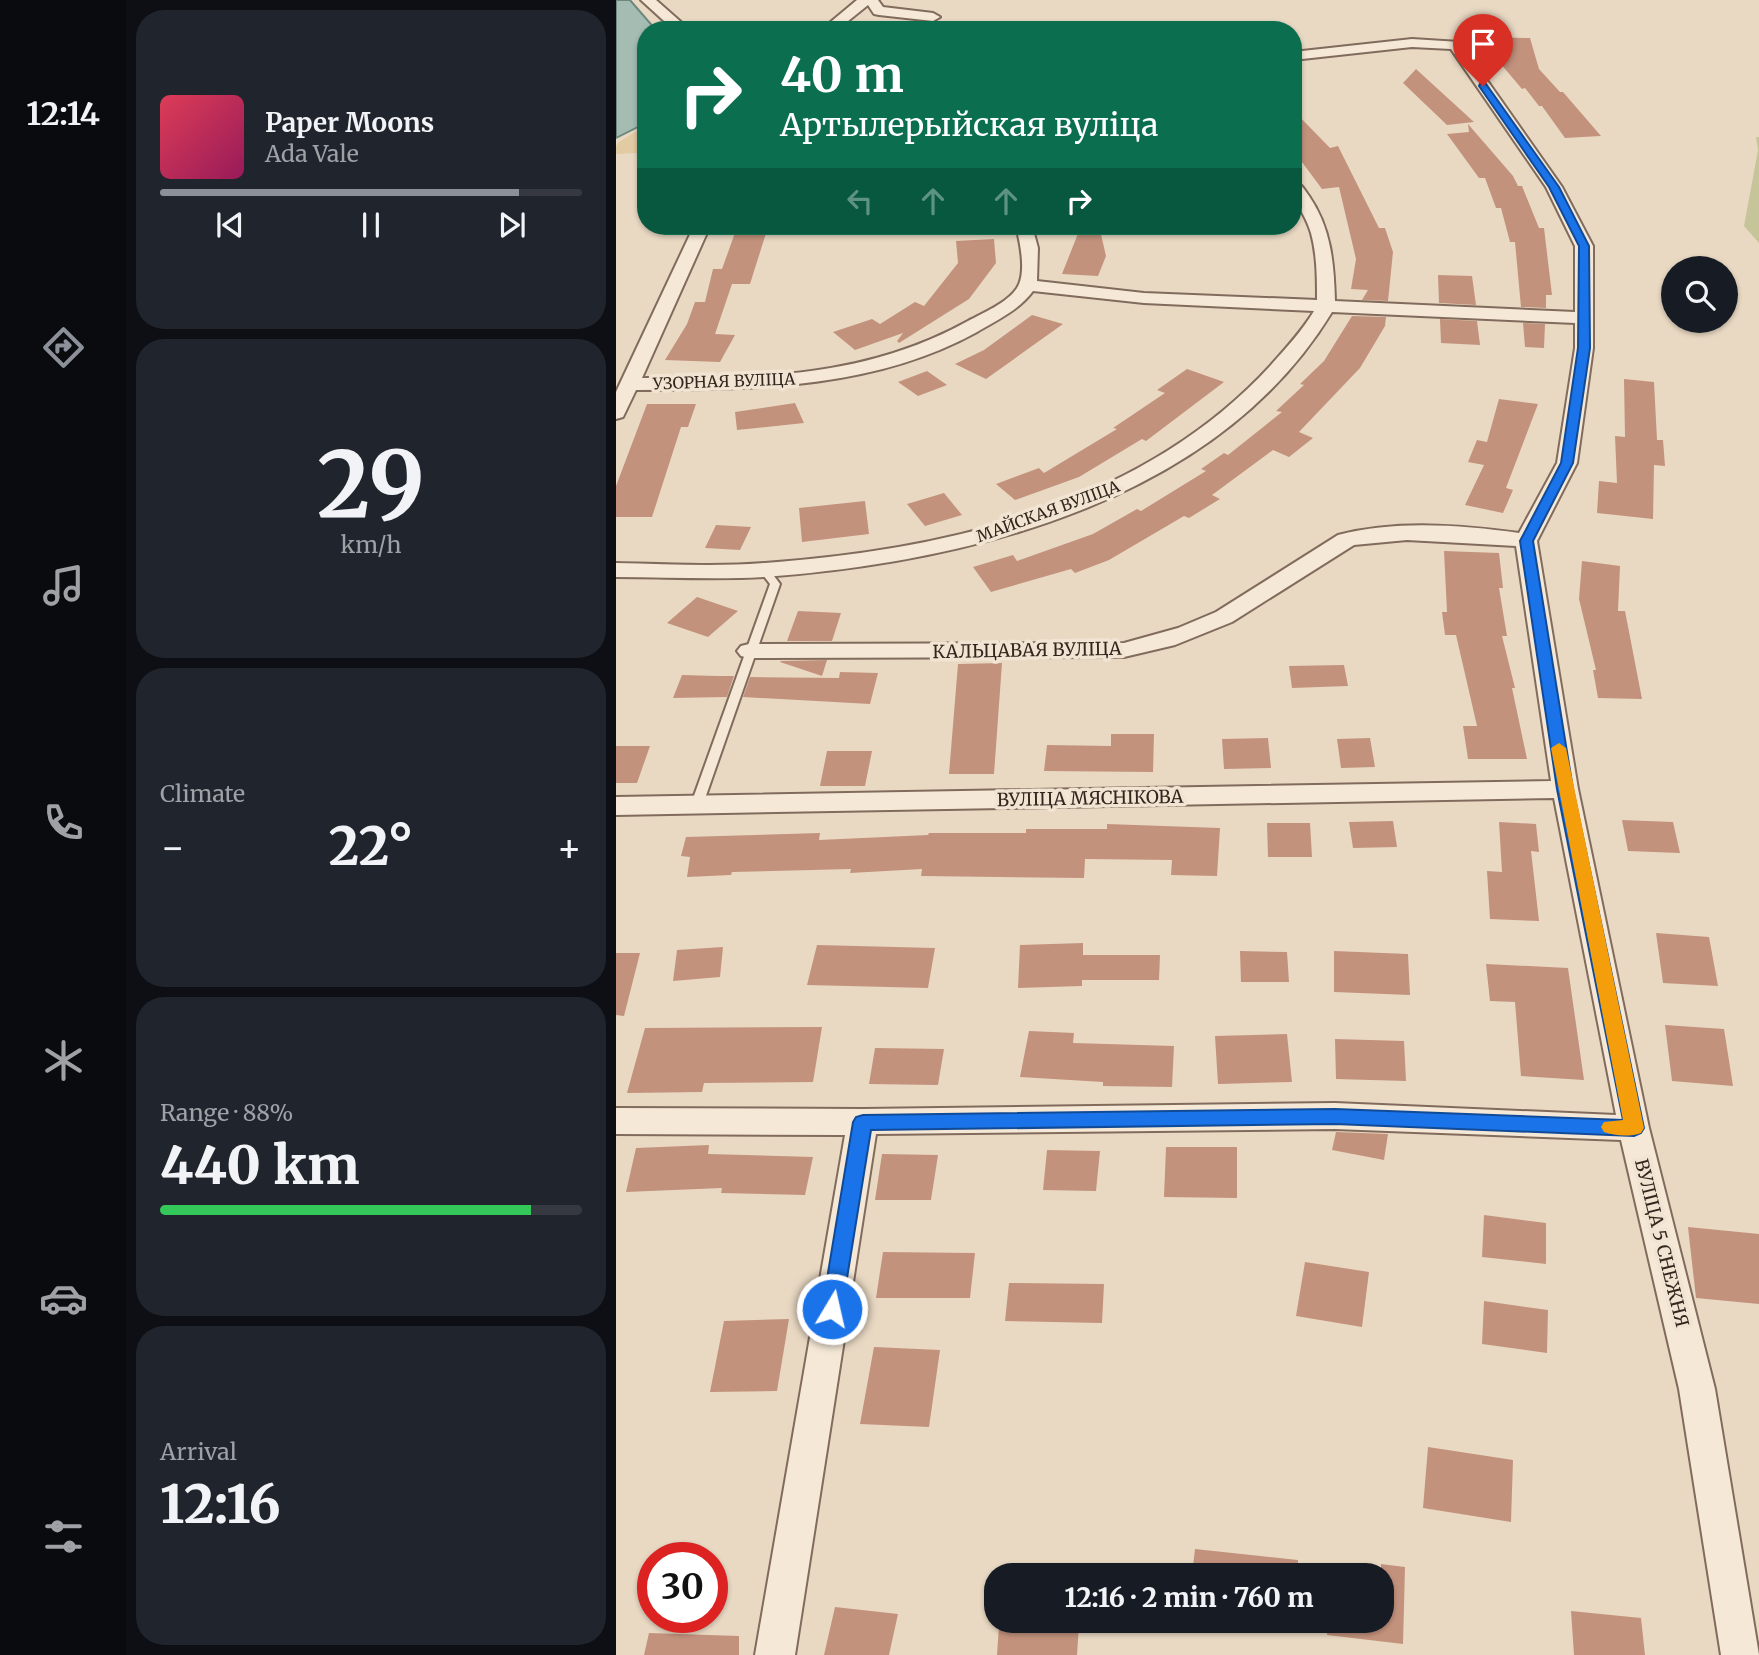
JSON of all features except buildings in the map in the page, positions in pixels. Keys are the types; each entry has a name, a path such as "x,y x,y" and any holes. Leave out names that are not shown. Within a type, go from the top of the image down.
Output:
{"street":[{"path":"648,0 672,21"},
{"path":"839,21 865,0"},
{"path":"871,0 879,11 933,18"},
{"path":"1302,55 1412,43 1455,46 1554,187 1584,246 1584,348 1567,463 1527,541"},
{"path":"1302,197 1308,204 1324,243 1326,307"},
{"path":"616,413 698,235"},
{"path":"1026,235 1030,257 1028,285 1144,298 1584,318"},
{"name":"УЗОРНАЯ ВУЛІЦА","path":"629,383 775,383 882,365 927,352 967,331 1017,298 1028,285"},
{"name":"МАЙСКАЯ ВУЛІЦА","path":"616,570 764,570 952,545 1091,499 1157,468 1215,430 1272,380 1326,307"},
{"name":"КАЛЬЦАВАЯ ВУЛІЦА","path":"749,651 1124,650 1164,643 1205,628 1244,608 1346,540 1370,534 1500,536 1527,541"},
{"name":"ВУЛІЦА 5 СНЕЖНЯ","path":"1527,541 1565,789 1634,1128 1697,1389 1741,1655"},
{"name":"ВУЛІЦА МЯСНІКОВА","path":"616,806 696,807 1565,789"},
{"path":"616,1121 863,1122 1335,1116 1634,1128"},
{"path":"775,1655 863,1122"}],"lane":[{"path":"696,807 749,651 775,584 764,570"}],"green space":[{"path":"1756,137 1759,137 1759,243 1744,226 1758,150"}],"sand":[{"path":"637,131 637,153 616,154 619,142"}],"shaded area":[{"path":"616,0 630,0 648,21 637,21 637,128 616,138"}],"slow traffic":[{"path":"1559,748 1634,1128 1611,1127"}],"route":[{"path":"832,1309 863,1122 1335,1116 1634,1128 1565,789 1527,541 1567,463 1584,348 1584,246 1554,187 1483,86"}]}
